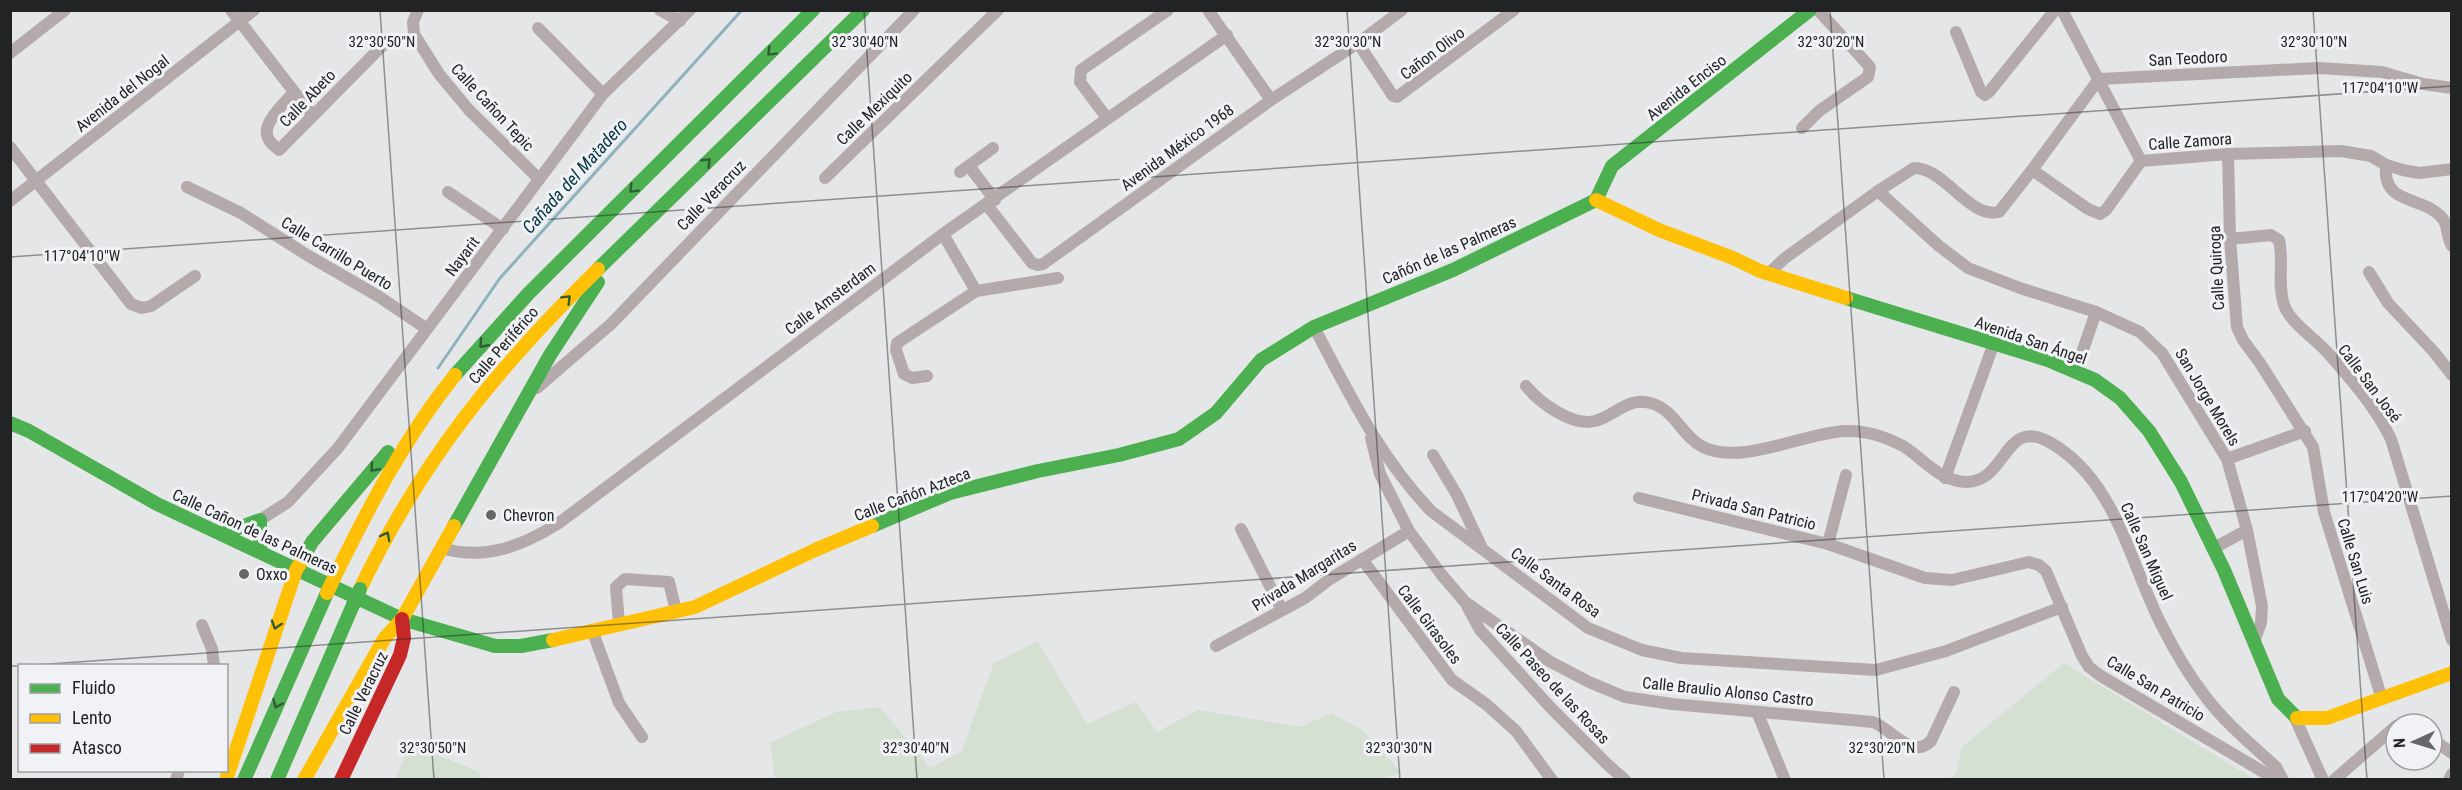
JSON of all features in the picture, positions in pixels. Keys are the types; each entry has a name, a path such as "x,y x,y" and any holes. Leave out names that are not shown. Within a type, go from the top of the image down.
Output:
{"main road":[{"name":"Calle Periférico","path":"244,780 334,578 384,478 428,410 480,347 533,290 813,10"},
{"name":"Calle Periférico","path":"277,780 360,589 407,498 485,390 548,318 863,10"},
{"name":"Avenida Enciso","path":"1596,200 1612,166 1810,10"},
{"name":"Avenida San Ángel","path":"1596,200 1659,230 1768,274 2076,370 2119,397 2139,418 2166,455 2216,547 2278,699 2295,718"},
{"name":"Cañón de las Palmeras","path":"1314,327 1453,270 1596,200"},
{"path":"304,780 384,639 402,619 526,396 567,329 626,241"},
{"name":"Calle Cañón Azteca","path":"495,646 548,641 695,607 814,550 950,493 1038,471 1119,455 1179,439 1216,413 1261,360 1314,327"},
{"path":"226,780 296,570 312,542 336,512 428,410"},
{"name":"Calle Cañon de las Palmeras","path":"10,423 29,431 157,504 402,619 495,646"},
{"path":"222,534 260,520 260,551"},
{"name":"Calle Veracruz","path":"341,780 400,655 404,638 402,619"},
{"path":"2295,718 2327,718 2451,673"}],"street":[{"path":"10,53 65,10"},
{"path":"231,10 312,116"},
{"name":"Avenida del Nogal","path":"10,201 254,10"},
{"path":"660,10 680,21"},
{"name":"Nayarit","path":"260,520 288,502 338,448 603,94 690,10"},
{"name":"Calle Veracruz","path":"526,396 611,324 914,10"},
{"name":"Calle Mexiquito","path":"825,178 998,10"},
{"path":"1107,118 1080,82 1081,70 1168,10"},
{"path":"1208,10 1271,100"},
{"name":"Avenida México 1968","path":"993,148 964,169 991,203 1032,263 1043,264 1271,100 1358,43 1402,10"},
{"name":"Cañon Olivo","path":"1358,43 1393,96 1397,98 1403,96 1514,10"},
{"path":"1802,128 1819,111 1868,77 1870,72 1870,67 1818,10"},
{"path":"1956,33 1981,92 1985,94 2055,10"},
{"path":"2062,10 2141,160"},
{"name":"Calle Cañon Tepic","path":"416,16 414,34 439,74 469,110 538,178"},
{"path":"538,28 603,94"},
{"name":"Calle Amsterdam","path":"442,548 469,554 497,551 537,537 559,524 943,234 991,203 1107,118 1227,35"},
{"name":"Calle Abeto","path":"294,92 269,122 266,130 268,140 279,150 385,43"},
{"name":"San Teodoro","path":"2099,79 2319,68 2382,72 2423,84 2451,88"},
{"path":"1768,274 1785,258 1908,171 1920,168 1930,172 1980,210 1990,214 1999,212 2099,79"},
{"path":"10,147 131,304 142,308 151,306 195,276"},
{"name":"Calle Zamora","path":"2032,170 2088,209 2100,214 2106,210 2141,160 2228,154 2341,151 2371,156 2386,165 2419,173 2451,168"},
{"name":"Calle Quiroga","path":"2228,154 2230,239 2237,327 2243,340 2305,431"},
{"path":"2386,165 2385,178 2391,190 2434,211 2444,221 2451,246"},
{"name":"Calle Carrillo Puerto","path":"187,187 229,206 378,296 427,329"},
{"name":"San Jorge Morels","path":"1878,191 1939,246 1968,268 2020,288 2096,312 2140,332 2162,353 2227,459 2247,530 2262,606 2254,642"},
{"path":"448,192 503,229"},
{"path":"943,234 976,291"},
{"name":"Calle San José","path":"2230,239 2271,235 2279,240 2281,293 2285,308 2328,352 2383,422 2391,439 2451,640"},
{"path":"2369,272 2388,303 2434,352 2451,375"},
{"path":"927,376 912,378 904,374 895,346 976,291 1058,278"},
{"path":"2076,370 2096,312"},
{"name":"Calle Santa Rosa","path":"1314,327 1369,432 1415,494 1431,511 1588,628 1642,650 1681,657 1876,670 1946,651 2062,607"},
{"path":"1526,386 1538,400 1552,409 1583,421 1595,421 1624,405 1636,402 1658,405 1702,447 1720,452 1745,452 1846,431 1882,436 1904,447 1945,478 1994,343"},
{"path":"2227,459 2305,431"},
{"name":"Calle San Luis","path":"2305,431 2315,455 2324,512 2382,699"},
{"name":"Calle Braulio Alonso Castro","path":"1369,432 1380,474 1409,531 1465,602 1549,661 1589,682 1625,697 1672,704 1873,722 1885,727 1909,746 1918,749 1926,747 1931,741 1954,692"},
{"name":"Calle San Miguel","path":"1945,478 1964,482 1980,481 1992,473 2007,449 2018,440 2031,436 2050,442 2082,465 2115,515 2161,623 2184,664 2206,698 2276,767 2283,780"},
{"path":"1433,455 1457,495 1481,547"},
{"name":"Privada San Patricio","path":"1639,498 1828,544 1846,475"},
{"path":"1241,529 1282,610"},
{"path":"2216,547 2247,530"},
{"name":"Privada Margaritas","path":"1216,646 1305,598 1362,559 1409,531"},
{"name":"Calle San Patricio","path":"1828,544 1925,578 1940,581 2029,562 2039,565 2046,571 2082,656 2090,667 2101,676 2277,780"},
{"name":"Calle Girasoles","path":"1362,559 1452,680 1486,704 1516,731 1552,780"},
{"path":"619,623 616,587 626,579 669,582 676,610"},
{"name":"Calle Paseo de las Rosas","path":"1465,602 1480,630 1551,708 1625,780"},
{"path":"202,625 212,650 214,664"},
{"path":"592,630 619,703 642,737"},
{"path":"1757,712 1785,780"},
{"path":"2295,718 2323,780"},
{"path":"2334,780 2384,736"},
{"path":"2450,780 2451,774"}],"green space":[{"path":"1037,641 1087,724 1136,702 1157,732 1198,710 1300,727 1332,713 1362,730 1402,773 1377,780 775,779 770,743 836,712 880,707 930,768 961,752 994,663"},
{"path":"2064,663 2254,779 1948,779 1956,773 1962,747"},
{"path":"409,744 478,771 482,779 396,779"}],"waterway":[{"name":"Cañada del Matadero","path":"438,368 500,278 742,10"}],"traffic: fast":[{"path":"455,375 528,294 813,10"},
{"path":"598,269 863,10"},
{"path":"1596,200 1612,166 1810,10"},
{"path":"872,526 950,493 1038,471 1119,455 1179,439 1216,413 1261,360 1314,327 1453,270 1596,200"},
{"path":"454,526 550,355 598,282"},
{"path":"1846,298 2048,360 2095,380 2120,398 2149,431 2181,482 2224,570 2278,699 2297,718"},
{"path":"10,423 29,431 157,504 402,619 495,646 521,646 553,640"},
{"path":"301,562 312,542 388,452"},
{"path":"222,534 260,520 260,551"},
{"path":"353,605 360,589"},
{"path":"244,780 327,593"},
{"path":"277,780 353,605"}],"traffic: slow":[{"path":"1596,200 1659,230 1733,258 1760,271 1846,298"},
{"path":"360,589 409,499 464,418 526,343 598,269"},
{"path":"334,578 374,499 404,448 455,375"},
{"path":"304,780 384,639 402,619 454,526"},
{"path":"553,640 695,607 815,550 872,526"},
{"path":"226,780 296,570 301,562"},
{"path":"327,593 334,578"},
{"path":"2297,718 2327,718 2452,673"}],"traffic: jam":[{"path":"341,780 400,655 404,638 402,619"}],"place":[{"name":"Chevron","path":"491,515"},
{"name":"Oxxo","path":"244,574"}]}
